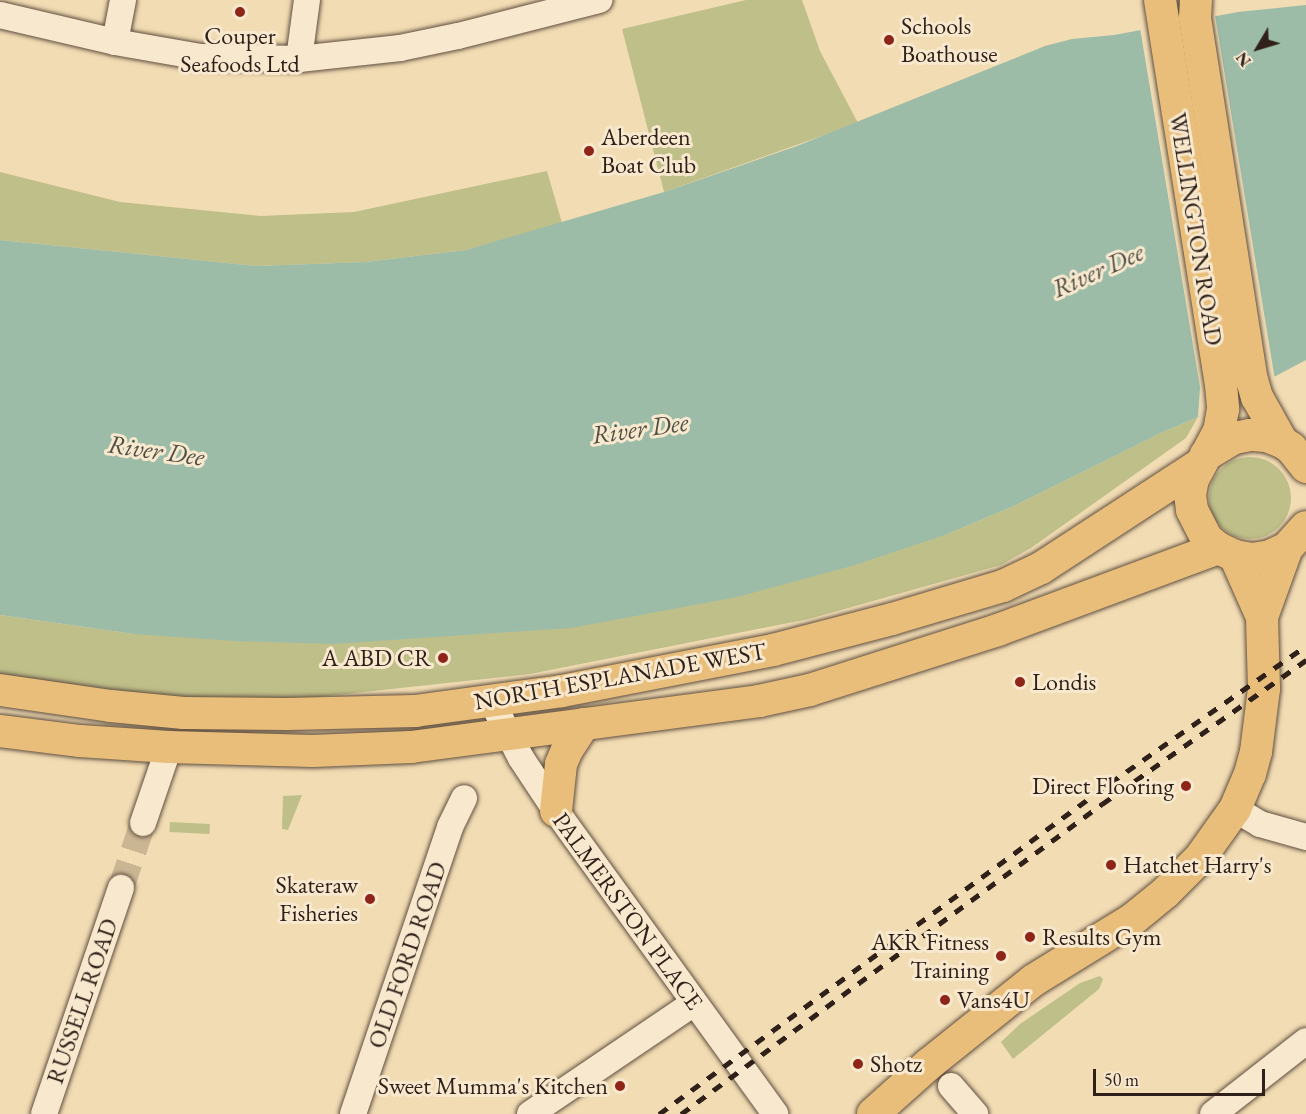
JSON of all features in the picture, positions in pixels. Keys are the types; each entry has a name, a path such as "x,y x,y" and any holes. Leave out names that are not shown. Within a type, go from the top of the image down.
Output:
{"main road":[{"name":"WELLINGTON ROAD","path":"1196,9 1257,398 1296,450"},
{"name":"WELLINGTON ROAD","path":"1161,11 1223,409 1219,431 1193,479 1192,510 1206,538 1226,552 1262,617"},
{"name":"NORTH ESPLANADE WEST","path":"0,690 111,706 184,713 415,711 562,691 773,650 892,619 1003,586 1041,568 1203,460 1219,445 1242,436 1266,436 1296,450"},
{"path":"1226,552 1252,559 1270,556 1297,538"},
{"path":"873,1114 929,1064 1034,980 1133,919 1166,892 1200,858 1235,809 1250,774 1256,752 1264,690 1262,617 1297,538"},
{"name":"NORTH ESPLANADE WEST","path":"0,731 80,741 169,747 313,751 411,747 759,701 810,690 998,630 1226,552"},
{"path":"556,811 561,764 584,724"}],"street":[{"path":"115,42 123,0"},
{"path":"299,59 307,0"},
{"path":"0,15 115,42 201,57 299,59 400,48 458,36 599,0"},
{"name":"PALMERSTON PLACE","path":"491,700 508,735 556,811 776,1114"},
{"path":"143,824 169,747"},
{"name":"OLD FORD ROAD","path":"353,1114 450,827 464,798"},
{"path":"1235,809 1260,824 1306,837"},
{"name":"RUSSELL ROAD","path":"44,1114 121,888"},
{"path":"530,1114 694,1003"},
{"path":"1214,1114 1306,1041"},
{"path":"951,1086 975,1114"}],"green space":[{"path":"746,0 802,0 820,51 858,123 664,192 622,29"},
{"path":"547,171 562,223 466,250 365,262 257,266 0,240 0,172 120,202 261,216 354,212"},
{"path":"1198,417 1186,438 1031,548 1001,565 809,619 530,674 271,702 166,697 0,675 0,615 134,634 945,535 1014,506"},
{"path":"1250,457 1266,461 1279,469 1287,482 1291,498 1287,514 1279,527 1266,535 1250,539 1234,535 1221,527 1213,514 1209,498 1213,482 1221,469 1234,461"},
{"path":"302,795 288,830 282,829 283,796"},
{"path":"170,822 210,824 209,834 169,832"},
{"path":"1100,976 1103,979 1099,989 1013,1059 1001,1042 1020,1024 1080,983"}],"water":[{"name":"River Dee","path":"1306,5 1306,360 1198,417 1014,506 945,535 855,565 737,597 571,628 333,644 234,641 134,634 0,615 0,240 257,266 365,262 466,250 664,192 797,146 1045,46 1072,39 1114,35 1238,12"}],"pier":[{"path":"1215,15 1275,380 1216,411 1198,417 1200,387 1140,28"}],"tunnel":[{"path":"121,888 143,823"}],"railway":[{"path":"659,1114 1110,783 1306,646"},
{"path":"681,1114 1102,804 1306,660"}],"place":[{"name":"Couper Seafoods Ltd","path":"240,12"},
{"name":"Schools Boathouse","path":"889,40"},
{"name":"Aberdeen Boat Club","path":"589,151"},
{"name":"A ABD CR","path":"443,658"},
{"name":"Londis","path":"1020,682"},
{"name":"Direct Flooring","path":"1186,786"},
{"name":"Hatchet Harry's","path":"1111,865"},
{"name":"Skateraw Fisheries","path":"370,899"},
{"name":"Results Gym","path":"1030,937"},
{"name":"AKR Fitness Training","path":"1001,956"},
{"name":"Vans4U","path":"945,1000"},
{"name":"Shotz","path":"858,1064"},
{"name":"Sweet Mumma's Kitchen","path":"620,1086"}]}
